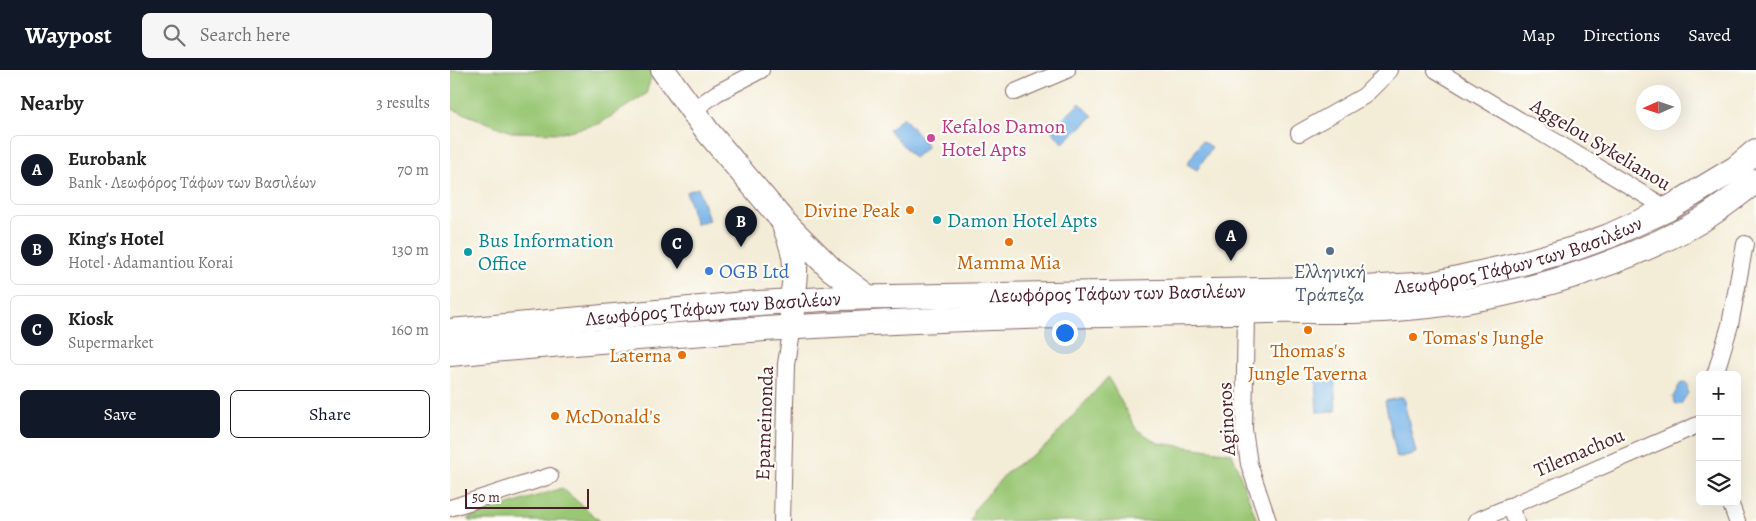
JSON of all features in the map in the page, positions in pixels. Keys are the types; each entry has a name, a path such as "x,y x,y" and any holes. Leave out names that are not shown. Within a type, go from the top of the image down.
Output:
{"main road":[{"path":"663,70 692,111 783,221 837,274 868,298"},
{"name":"Λεωφόρος Τάφων των Βασιλέων","path":"450,331 798,301 1365,288 1432,284 1516,265 1573,249 1610,236 1668,209 1736,168 1756,151"},
{"name":"Λεωφόρος Τάφων των Βασιλέων","path":"450,354 841,323 1021,317 1393,310 1460,302 1524,290 1571,277 1633,253 1686,229 1756,181"},
{"path":"783,221 795,255 795,279 798,301"},
{"path":"792,326 798,301 810,277 806,243"}],"street":[{"path":"692,111 717,93 761,70"},
{"path":"1016,92 1067,70"},
{"path":"1299,133 1364,96 1390,70"},
{"name":"Aggelou Sykelianou","path":"1436,70 1668,209"},
{"path":"1716,371 1730,325 1745,244"},
{"name":"Aginoros","path":"1246,312 1244,430 1249,464 1268,521"},
{"name":"Epameinonda","path":"782,521 786,364 792,326"},
{"name":"Tilemachou","path":"1476,521 1696,426"},
{"path":"450,508 550,476"},
{"path":"1509,506 1516,521"},
{"path":"1731,506 1737,521"}],"green space":[{"path":"450,70 653,71 646,94 599,124 560,133 511,132 450,108"},
{"path":"1108,377 1136,429 1158,443 1232,453 1257,521 971,521 974,510 1008,471 1046,446"},
{"path":"562,488 600,521 470,521 468,518"}],"water":[{"path":"1080,103 1093,116 1063,143 1051,130"},
{"path":"903,117 928,146 914,158 889,130"},
{"path":"1202,141 1212,147 1197,170 1187,164"},
{"path":"698,188 709,220 696,224 686,192"},
{"path":"1334,375 1336,411 1317,412 1315,376"},
{"path":"1680,384 1687,384 1688,393 1681,404 1678,405 1675,404 1673,397"},
{"path":"1403,397 1416,453 1397,458 1385,401"}],"place":[{"name":"Kefalos Damon Hotel Apts","path":"931,138"},
{"name":"Divine Peak","path":"910,210"},
{"name":"Damon Hotel Apts","path":"937,220"},
{"name":"Mamma Mia","path":"1009,242"},
{"name":"King's Hotel","path":"741,247"},
{"name":"Ελληνική Τράπεζα","path":"1330,251"},
{"name":"Bus Information Office","path":"468,252"},
{"name":"Eurobank","path":"1231,261"},
{"name":"Kiosk","path":"677,269"},
{"name":"OGB Ltd","path":"709,271"},
{"name":"Thomas's Jungle Taverna","path":"1308,330"},
{"name":"Tomas's Jungle","path":"1413,337"},
{"name":"Laterna","path":"682,355"},
{"name":"McDonald's","path":"555,416"}]}
